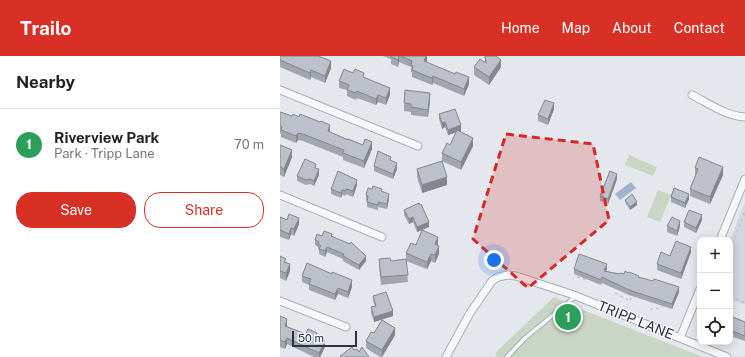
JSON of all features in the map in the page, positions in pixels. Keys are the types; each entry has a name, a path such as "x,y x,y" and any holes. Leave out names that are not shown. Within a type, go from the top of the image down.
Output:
{"street":[{"path":"280,90 418,146"},
{"path":"692,95 725,112 745,116"},
{"path":"721,237 745,179"},
{"path":"280,195 382,237"},
{"name":"TRIPP LANE","path":"446,357 470,313 492,282 498,277 508,275 552,287 576,296 723,356"},
{"path":"680,338 697,296"},
{"path":"280,301 346,327"}],"lane":[{"path":"507,357 524,338 576,296"}],"path":[{"path":"733,242 745,212"},
{"path":"577,277 587,280 588,276"},
{"path":"615,293 630,301 631,298"},
{"path":"733,298 745,303"},
{"path":"650,309 661,308 662,304"}],"highlighted area":[{"path":"506,134 593,144 609,220 528,288 473,239"}],"shaded area":[{"path":"745,202 745,305 733,300 733,237 731,237"}],"green space":[{"path":"629,155 657,167 653,176 625,165"},
{"path":"658,190 671,195 660,222 647,217"},
{"path":"554,297 573,306 703,357 495,357 497,351"}],"water":[{"path":"631,182 636,188 620,200 615,194"}],"building":[{"path":"280,56 318,56 331,61 325,76 311,70 310,73 280,60"},
{"path":"399,56 398,60 391,57"},
{"path":"401,56 426,56 424,61 455,74 456,72 469,77 464,89 433,76 432,78 412,70 412,61"},
{"path":"485,56 496,56 501,60 489,77 474,67 480,59 486,63"},
{"path":"344,69 353,73 355,69 364,73 363,77 390,88 386,98 378,95 376,99 357,91 356,93 347,90 349,85 339,81"},
{"path":"405,90 430,93 428,110 411,107 411,104 404,103"},
{"path":"545,100 554,103 548,119 538,115"},
{"path":"455,109 461,125 448,130 445,122 442,123 439,114"},
{"path":"280,112 292,116 293,114 299,117 300,114 320,122 321,121 330,125 328,131 363,145 365,139 372,142 364,161 343,153 344,150 303,134 298,133 296,136 281,130"},
{"path":"457,130 473,138 461,162 442,153 447,143 450,145"},
{"path":"280,145 292,150 284,169 280,167"},
{"path":"378,151 391,157 390,160 397,163 393,174 374,166"},
{"path":"699,157 723,167 710,197 690,189 698,169 695,168"},
{"path":"305,159 316,164 315,168 319,169 314,181 310,179 306,180 297,176"},
{"path":"442,161 447,177 422,185 417,169"},
{"path":"338,171 357,180 353,191 346,189 345,191 342,190 341,193 331,189"},
{"path":"610,171 617,174 608,199 600,196"},
{"path":"373,186 382,189 381,191 389,194 387,204 378,202 378,205 367,202 368,196 366,195 368,188 372,189"},
{"path":"674,188 689,194 685,203 671,197"},
{"path":"632,194 637,202 630,207 625,200"},
{"path":"419,203 420,205 421,204 429,222 417,227 413,217 409,219 404,210"},
{"path":"689,210 702,215 696,228 684,222"},
{"path":"289,214 299,218 294,229 291,228 289,234 280,230 280,217 287,220"},
{"path":"672,217 680,221 677,231 667,226"},
{"path":"422,230 438,237 435,244 439,246 435,255 431,254 427,262 406,253 411,243 416,245"},
{"path":"324,231 332,234 331,236 350,244 351,242 366,256 359,265 343,256 344,254 327,247 325,251 319,249 321,246 318,244 319,242 315,240 317,234 322,236"},
{"path":"676,241 691,247 681,273 657,264 661,252 670,256"},
{"path":"579,254 607,264 604,271 624,274 625,271 639,276 638,277 653,281 654,279 679,287 672,304 629,290 602,277 601,280 574,269"},
{"path":"280,256 286,259 284,262 290,264 286,273 280,271"},
{"path":"390,258 391,261 406,259 408,275 381,277 379,259"},
{"path":"307,263 332,274 332,272 352,280 348,292 338,288 335,294 309,284 311,279 302,276"},
{"path":"386,292 393,311 374,317 371,307 376,306 373,296"},
{"path":"280,316 287,319 285,326 306,334 308,329 317,333 315,337 325,341 319,353 287,338 285,342 280,340"},
{"path":"733,317 745,322 745,336 733,331"},
{"path":"382,320 395,328 382,350 366,341 371,332 374,333"},
{"path":"352,347 354,350 357,349 359,352 362,347 369,357 340,356"}],"place":[{"name":"Riverview Park","path":"568,317"}]}
